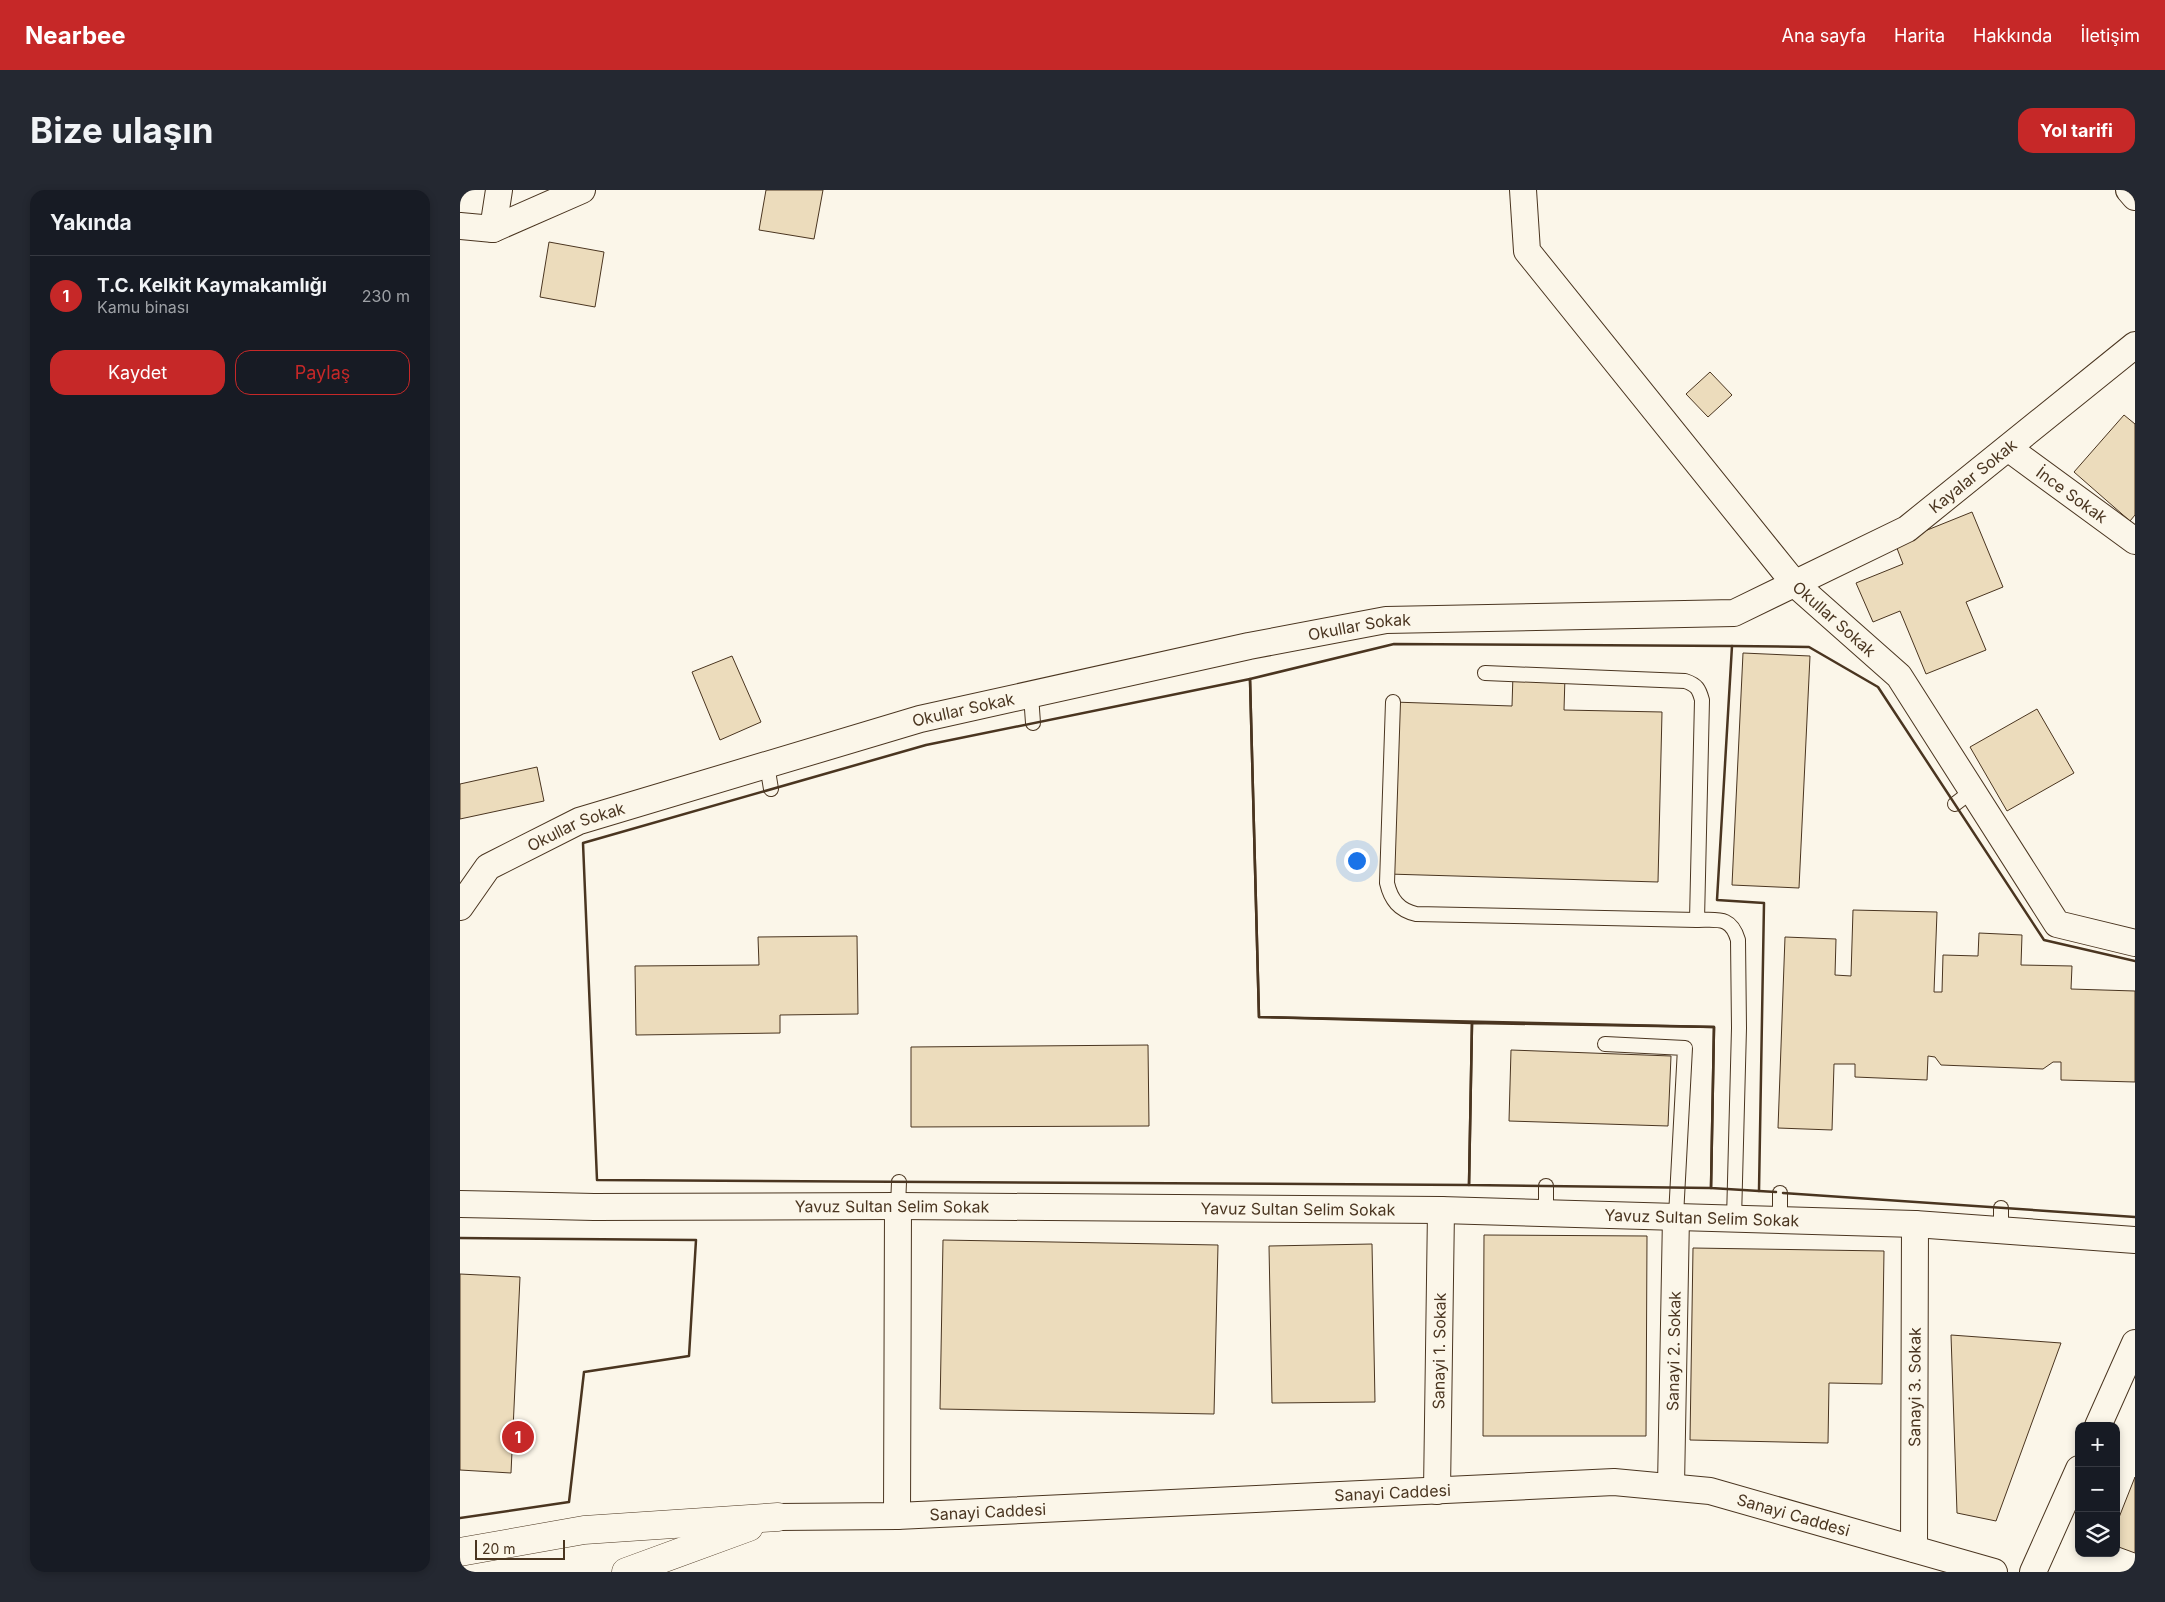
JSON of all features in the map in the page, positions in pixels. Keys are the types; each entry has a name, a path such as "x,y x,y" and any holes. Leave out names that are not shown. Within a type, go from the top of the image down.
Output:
{"main road":[{"path":"460,1552 584,1530 778,1517"},
{"path":"626,1572 778,1517"}],"street":[{"path":"493,228 498,190"},
{"path":"460,226 493,228 582,190"},
{"path":"1523,190 1527,251 1795,584"},
{"path":"2129,190 2135,197"},
{"name":"Kayalar Sokak","path":"1795,584 1907,529 2135,345"},
{"name":"İnce Sokak","path":"2008,448 2135,541"},
{"name":"Okullar Sokak","path":"460,907 488,868 579,821 769,777 920,719 1249,646 1386,620 1734,613 1795,584 1899,676 1964,797 2057,924 2135,943"},
{"path":"897,1516 899,1194"},
{"name":"Yavuz Sultan Selim Sokak","path":"460,1204 594,1207 899,1194 1915,1224 2001,1219 2135,1240"},
{"name":"Sanayi 1. Sokak","path":"1437,1491 1441,1210"},
{"name":"Sanayi 2. Sokak","path":"1671,1486 1676,1216"},
{"name":"Sanayi 3. Sokak","path":"1914,1549 1915,1224"},
{"path":"2100,1422 2135,1343"},
{"path":"2033,1572 2075,1478"},
{"name":"Sanayi Caddesi","path":"778,1517 897,1516 1614,1482 1710,1491 1994,1572"}],"lane":[{"path":"1485,673 1685,681 1695,684 1702,700 1697,920"},
{"path":"1031,695 1033,723"},
{"path":"1392,702 1387,882 1390,895 1405,912 1416,914 1723,920 1735,929 1738,940 1739,1028 1734,1219"},
{"path":"1605,1044 1685,1048 1676,1216"},
{"path":"1546,1186 1546,1213"},
{"path":"1780,1193 1780,1220"}],"building":[{"path":"766,190 823,190 814,239 759,230"},
{"path":"549,242 604,252 595,307 540,297"},
{"path":"1710,372 1732,395 1708,417 1686,394"},
{"path":"2124,415 2135,424 2135,515 2130,521 2074,472"},
{"path":"1972,512 2003,587 1966,602 1986,650 1926,674 1900,611 1873,622 1856,583 1903,564 1895,543"},
{"path":"1743,653 1810,656 1799,888 1732,885"},
{"path":"732,656 761,722 720,740 692,672"},
{"path":"1513,674 1565,676 1564,710 1662,712 1658,882 1388,874 1393,702 1512,706"},
{"path":"2037,709 2074,773 2007,811 1970,747"},
{"path":"537,767 544,801 460,819 460,784"},
{"path":"1853,910 1937,912 1934,992 1942,992 1943,955 1978,956 1979,933 2022,935 2021,965 2072,966 2071,989 2135,991 2135,1082 2061,1080 2061,1062 2053,1062 2043,1069 1941,1065 1935,1057 1928,1056 1927,1080 1855,1077 1855,1064 1834,1064 1832,1130 1778,1128 1785,937 1836,939 1835,975 1851,976"},
{"path":"857,936 858,1014 780,1015 780,1033 636,1035 635,966 759,965 758,937"},
{"path":"1148,1045 1149,1126 911,1127 911,1047"},
{"path":"1511,1050 1671,1056 1668,1126 1509,1121"},
{"path":"1484,1235 1647,1236 1646,1436 1483,1436"},
{"path":"943,1240 1218,1245 1214,1414 940,1409"},
{"path":"1372,1244 1375,1402 1272,1403 1269,1246"},
{"path":"1693,1248 1884,1251 1882,1384 1829,1383 1828,1443 1690,1440"},
{"path":"460,1274 520,1277 511,1473 460,1470"},
{"path":"1951,1335 2061,1343 1996,1521 1957,1513"},
{"path":"2135,1477 2135,1553 2120,1547 2120,1515"}],"wall":[{"path":"1394,644 1732,646 1717,900 1764,903 1759,1191 1711,1188 1714,1027 1259,1017 1250,679 1394,644"},
{"path":"1732,646 1809,647 1878,687 2044,940 2135,961"},
{"path":"1250,679 1259,1017 1472,1023 1469,1185 597,1180 583,843 926,745 1250,679"},
{"path":"1472,1023 1714,1027 1711,1188 1469,1185 1472,1023"},
{"path":"1759,1191 1776,1192"},
{"path":"1783,1193 2135,1217"},
{"path":"460,1238 696,1240 689,1356 584,1372 569,1502 460,1518"}],"place":[{"name":"T.C. Kelkit Kaymakamlığı","path":"518,1437"}]}
